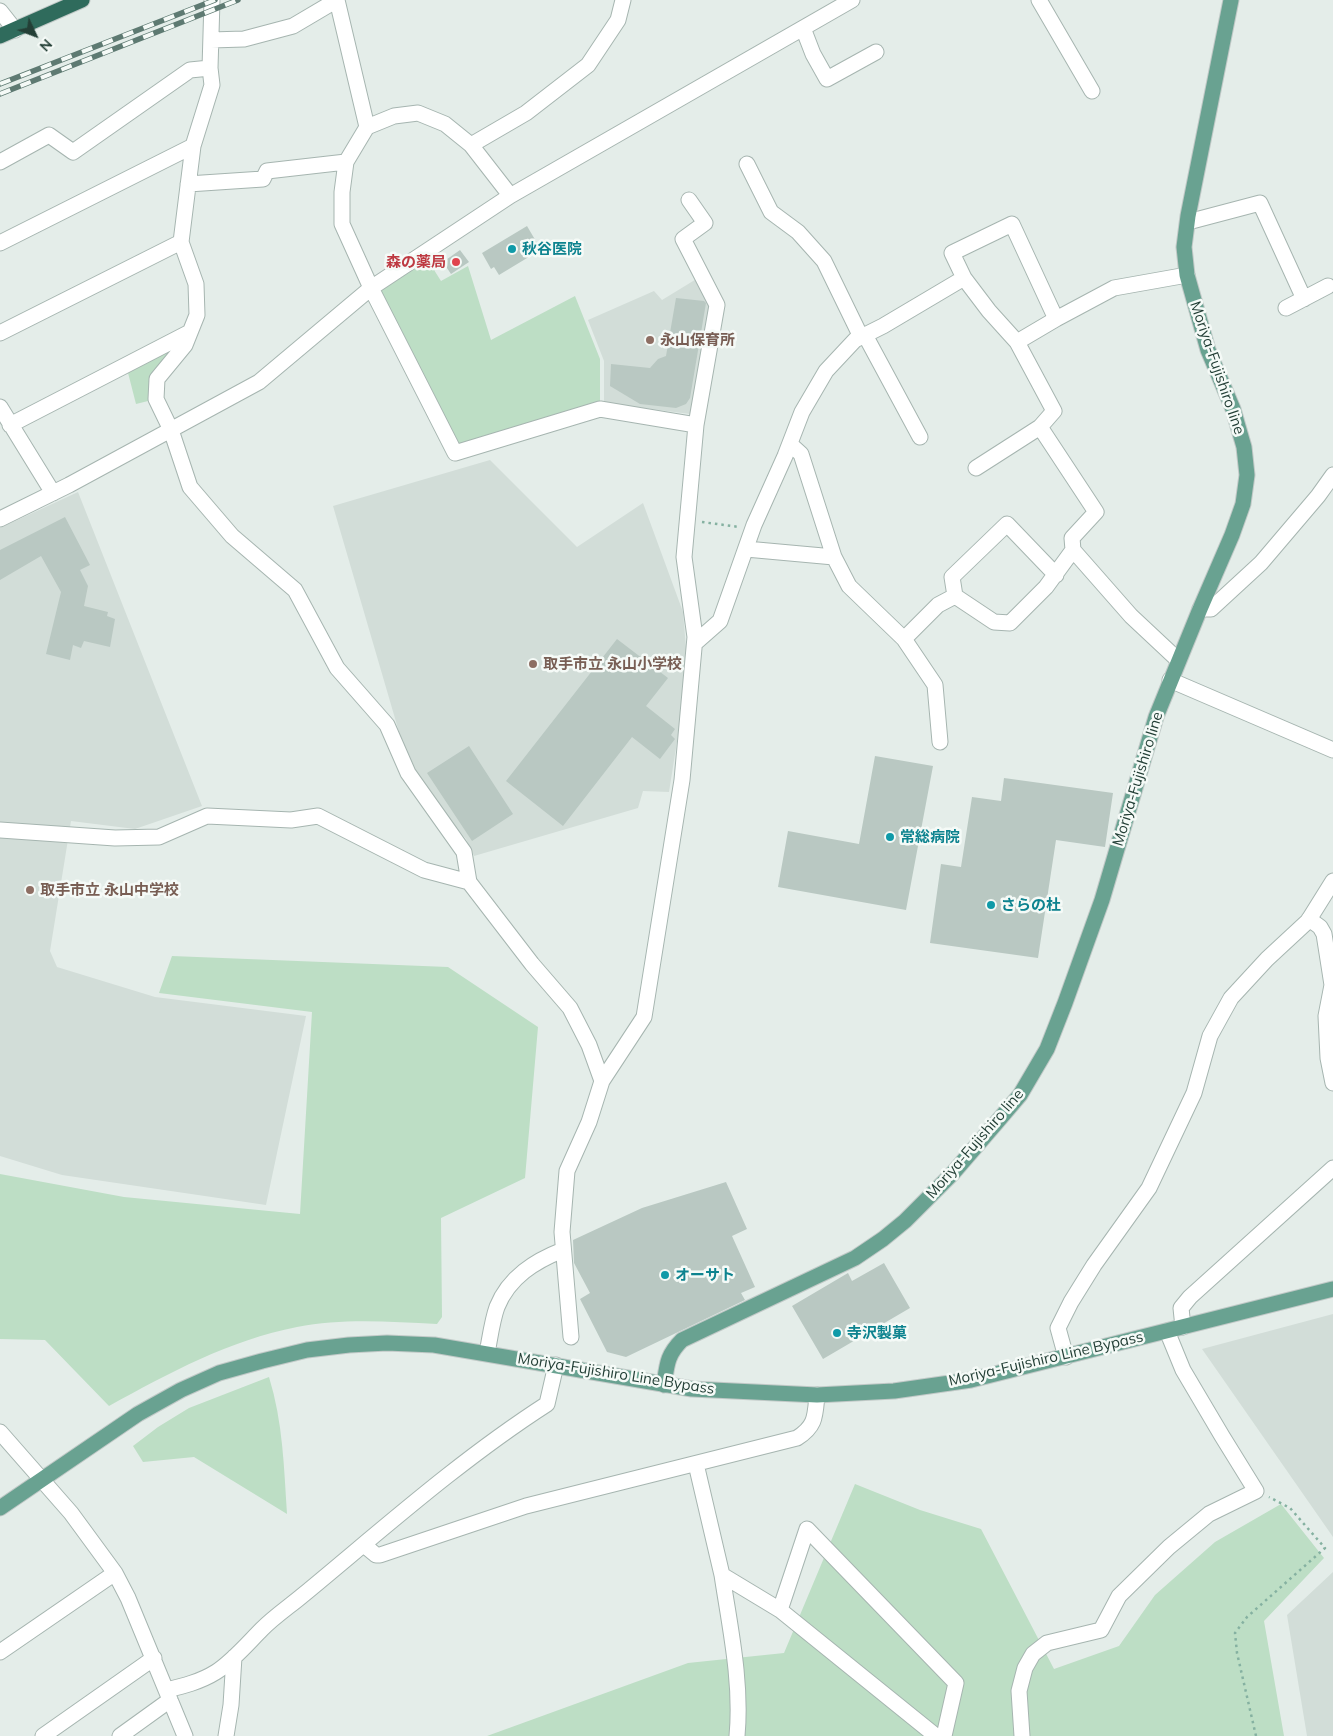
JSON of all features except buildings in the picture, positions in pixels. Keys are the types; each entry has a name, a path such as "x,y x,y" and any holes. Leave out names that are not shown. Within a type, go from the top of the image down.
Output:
{"highway":[{"path":"0,36 82,0"}],"main road":[{"name":"Moriya-Fujishiro line","path":"664,1385 667,1364 672,1350 682,1340 855,1258 905,1221 953,1173 1020,1095 1047,1049 1082,959 1122,834 1156,717 1178,660 1232,535 1243,504 1247,475 1244,447 1233,409 1208,350 1187,275 1184,246 1231,0"},
{"name":"Moriya-Fujishiro Line Bypass","path":"42,1480 138,1414 181,1390 219,1374 262,1360 307,1350 387,1343 434,1345 692,1389 817,1395 894,1391 971,1380 1333,1290"},
{"path":"0,1508 42,1480"}],"street":[{"path":"212,0 210,68 212,85 193,146 182,242 196,284 198,315 185,345 157,379 156,399 170,430 190,487 232,536 295,590 336,668 387,725 408,773 464,852 469,882 532,964 570,1008 589,1045 602,1081"},
{"path":"211,40 244,39 293,26 337,0 367,127"},
{"path":"471,145 526,113 588,65 618,20 623,0"},
{"path":"0,519 53,493 259,382 371,288 510,196 852,0"},
{"path":"1039,0 1092,90"},
{"path":"0,11 15,30"},
{"path":"803,28 813,54 828,79 876,52"},
{"path":"0,162 49,135 73,152 190,70 210,68"},
{"path":"506,190 471,145 445,124 418,113 394,116 367,127 346,162 342,192 342,224 371,288 455,453 600,409 696,424"},
{"path":"0,242 193,146"},
{"path":"188,184 263,179 267,171 346,162"},
{"path":"747,164 771,212 798,232 824,261 863,336 920,437"},
{"path":"571,1337 562,1232 567,1171 589,1122 602,1081 644,1017 682,780 695,637 684,557 696,424 717,306 683,239 705,222 690,200"},
{"path":"1188,222 1260,203 1304,299"},
{"path":"976,468 1040,427 1054,411 1017,342 988,311 964,278 952,253 1012,224 1056,320"},
{"path":"0,333 182,242"},
{"path":"1017,342 1114,288 1187,275"},
{"path":"694,644 720,621 753,528 802,412 826,371 855,340 883,326 964,278"},
{"path":"1286,308 1328,286"},
{"path":"10,425 190,332"},
{"path":"0,407 53,493"},
{"path":"1040,427 1096,512 1072,538 1073,550 1131,616 1178,660"},
{"path":"790,444 800,454 834,557 849,586 904,639 935,685 940,742"},
{"path":"1200,609 1210,609 1262,564 1333,475"},
{"path":"1056,576 1008,524 952,577 956,596 994,622 1010,623 1056,576 1073,550"},
{"path":"746,549 834,557"},
{"path":"904,639 938,605 956,596"},
{"path":"1170,680 1333,750"},
{"path":"0,830 116,838 159,837 206,816 291,820 318,816 424,870 469,882"},
{"path":"1066,1357 1058,1328 1071,1302 1094,1265 1149,1188 1194,1093 1210,1036 1231,998 1310,919 1333,881"},
{"path":"1310,919 1320,927 1324,934 1328,953 1332,985 1326,1016 1328,1058 1333,1083"},
{"path":"1183,1327 1181,1308 1190,1297 1333,1168"},
{"path":"487,1353 497,1308 504,1293 515,1278 529,1266 563,1250"},
{"path":"1022,1736 1019,1691 1024,1668 1033,1654 1047,1643 1101,1630 1119,1596 1169,1547 1209,1514 1256,1491 1183,1370 1167,1331"},
{"path":"120,1736 168,1695 216,1672 264,1627 466,1461 515,1424 547,1404 556,1365"},
{"path":"364,1545 380,1555 526,1506 797,1438 806,1432 814,1421 817,1395"},
{"path":"0,1432 70,1513 115,1573 154,1658 185,1736"},
{"path":"696,1464 722,1575 735,1661 739,1714 737,1736"},
{"path":"780,1610 807,1530 956,1683 944,1736"},
{"path":"0,1652 115,1573"},
{"path":"722,1575 780,1610 936,1736"},
{"path":"226,1736 231,1705 234,1657"},
{"path":"43,1736 154,1658"}],"path":[{"path":"687,520 753,528"},
{"path":"1256,1491 1290,1508 1325,1548 1247,1617 1235,1633 1237,1653 1256,1736"}],"shaded area":[{"name":"永山保育所","path":"698,278 711,305 690,414 604,403 604,361 588,320 654,291 662,300"},
{"name":"取手市立 永山小学校","path":"490,460 577,547 643,503 683,612 688,672 669,792 643,791 638,808 474,856 466,839 433,800 406,756 333,506"},
{"name":"取手市立 永山中学校","path":"78,492 202,806 135,829 71,821 50,951 57,967 155,997 306,1016 266,1205 62,1175 0,1156 0,528"},
{"path":"1333,1314 1333,1537 1202,1349"},
{"path":"1333,1572 1333,1736 1307,1736 1287,1615"}],"green space":[{"path":"424,254 441,281 468,266 491,340 575,296 600,359 600,409 455,453 371,288"},
{"path":"190,332 157,379 156,399 136,404 126,365"},
{"path":"172,956 448,967 538,1027 525,1178 441,1218 442,1317 437,1324 367,1321 332,1322 272,1333 248,1340 200,1359 109,1406 45,1340 0,1339 0,1174 124,1197 300,1214 312,1012 159,993"},
{"path":"269,1377 280,1428 287,1514 194,1457 143,1462 133,1446 158,1427 189,1408"},
{"path":"855,1484 920,1510 981,1529 1054,1669 1119,1646 1155,1595 1215,1542 1281,1504 1324,1558 1264,1621 1284,1736 487,1736 688,1663 784,1653"}],"railway":[{"path":"0,84 215,0"},
{"path":"0,94 238,0"}],"place":[{"name":"秋谷医院","path":"512,249"},
{"name":"森の薬局","path":"456,262"},
{"name":"永山保育所","path":"650,340"},
{"name":"取手市立 永山小学校","path":"533,664"},
{"name":"常総病院","path":"890,837"},
{"name":"取手市立 永山中学校","path":"30,890"},
{"name":"さらの杜","path":"991,905"},
{"name":"オーサト","path":"665,1275"},
{"name":"寺沢製菓","path":"837,1333"}]}
